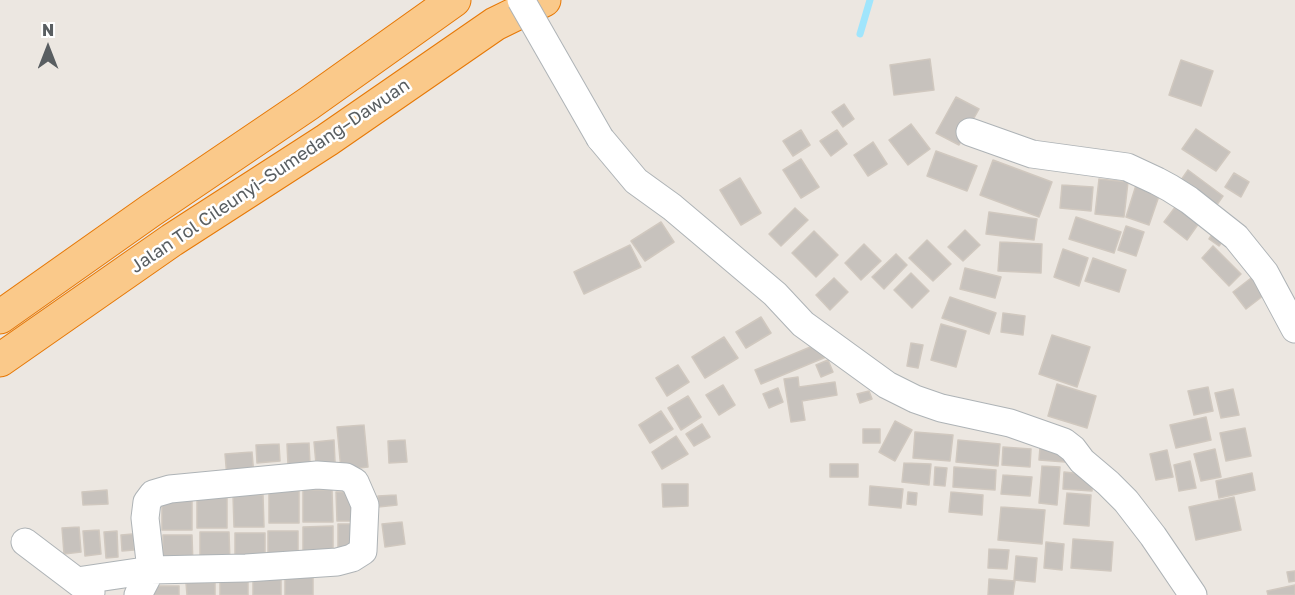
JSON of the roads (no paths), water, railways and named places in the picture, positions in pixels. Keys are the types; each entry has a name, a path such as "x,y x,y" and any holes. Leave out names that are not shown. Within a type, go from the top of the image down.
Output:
{"highway":[{"name":"Jalan Tol Cileunyi–Sumedang–Dawuan","path":"0,317 454,0"},
{"name":"Jalan Tol Cileunyi–Sumedang–Dawuan","path":"0,360 172,240 327,140 495,24 544,0"}],"street":[{"path":"521,0 600,138 636,181 672,207 775,294 803,324 887,385 915,399 941,408 1010,423 1064,442 1126,501 1193,595"},
{"path":"970,132 1032,154 1127,167 1170,188 1236,237 1265,273 1295,329"},
{"path":"25,542 85,588 151,570 337,562 352,558 363,551 365,506 355,483 346,477 317,475 170,489 153,494 147,502 145,518 151,570 138,595"}],"waterway":[{"path":"860,34 870,0"}]}
